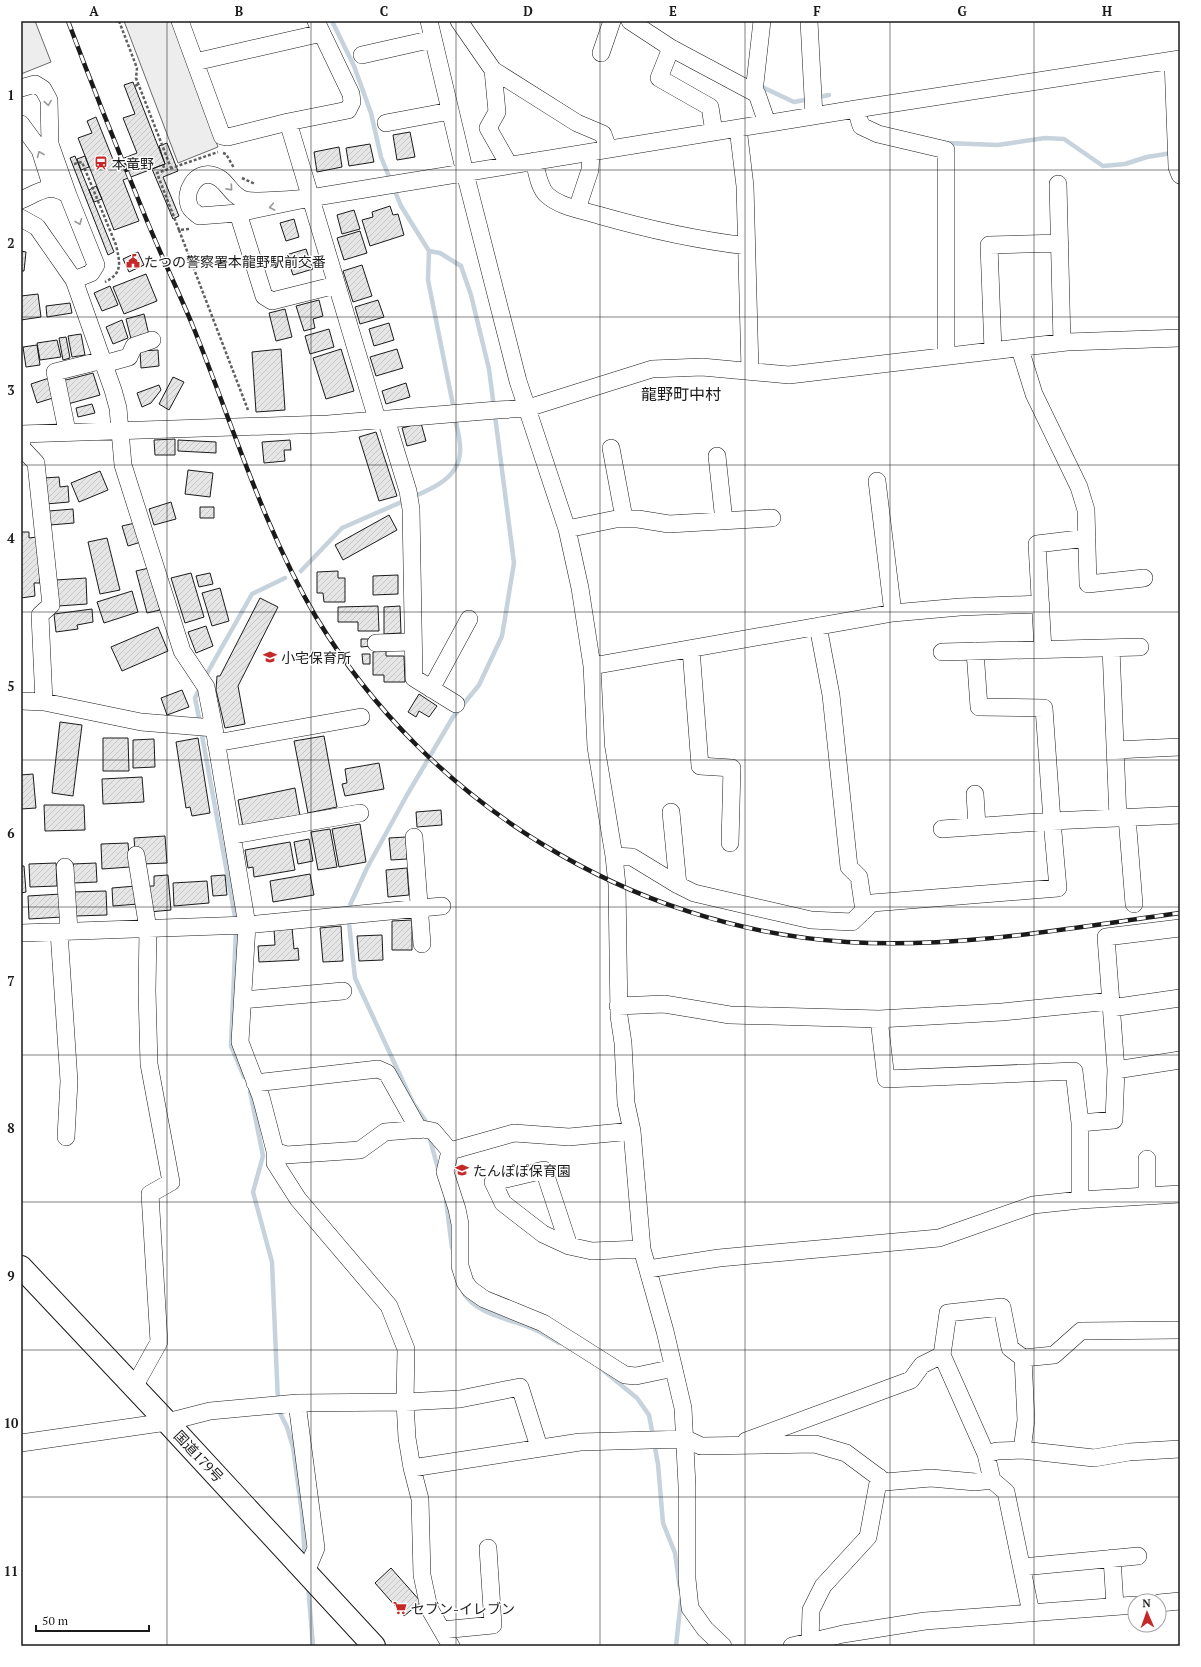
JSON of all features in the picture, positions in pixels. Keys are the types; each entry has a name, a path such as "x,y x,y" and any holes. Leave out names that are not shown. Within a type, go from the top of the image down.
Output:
{"highway":[{"name":"国道179号","path":"21,1267 374,1646"}],"street":[{"path":"180,21 222,136 228,137 288,122 348,110 352,102 351,94 319,27 195,62"},
{"path":"430,21 464,173 518,381 567,529 580,588 592,666 596,747 614,856 617,885 618,1006 623,1043 626,1103 632,1131 642,1249 684,1408 686,1439 687,1579 690,1608 706,1629 722,1646"},
{"path":"459,21 492,70 577,123 603,134 608,149"},
{"path":"601,53 612,21"},
{"path":"630,21 671,48 757,94 767,124"},
{"path":"754,92 762,21"},
{"path":"809,21 814,116"},
{"path":"362,55 433,39"},
{"path":"671,48 658,78 710,107 714,132"},
{"path":"310,198 245,200 230,191 222,179 211,174 200,177 190,186 187,194 189,207 199,216 238,213 310,198 509,165 1177,59 1178,171"},
{"path":"492,70 497,112 488,128 509,165"},
{"path":"21,88 34,84 43,89 49,100 50,144 68,195 96,265 91,273 74,280"},
{"path":"856,109 861,126 878,134 946,150 946,355"},
{"path":"386,123 450,112"},
{"path":"288,122 336,285 381,419 408,491 411,509 414,678 456,704"},
{"path":"21,124 40,150 45,190 34,209 37,227 74,280 104,362 118,408 123,465 182,651 206,687 233,835 247,925 240,1042 255,1083 274,1151 275,1163 298,1199 389,1306 406,1349 405,1402 407,1438 412,1468 420,1499 422,1575 429,1608 451,1646"},
{"path":"738,128 745,186 750,370"},
{"path":"576,209 590,170 592,152"},
{"path":"534,161 543,191 548,196 576,209 651,230 702,241 747,246"},
{"path":"1058,184 1062,343"},
{"path":"21,200 45,190 62,190 68,195"},
{"path":"238,213 264,296 272,301 336,285"},
{"path":"21,218 37,227"},
{"path":"993,351 989,245 1060,243"},
{"path":"21,434 67,431 328,424 528,408 652,369 702,367 750,370 788,375 946,355 1020,349 1062,343 1180,338"},
{"path":"67,431 55,372 129,357 134,346 152,340"},
{"path":"1020,349 1034,394 1079,487 1086,510 1088,584 1144,578"},
{"path":"21,439 22,448 36,463 51,605 40,615 44,702"},
{"path":"611,448 624,518"},
{"path":"717,456 724,521"},
{"path":"876,481 893,613"},
{"path":"567,529 616,518 669,524 772,518"},
{"path":"1043,650 1037,544 1087,538"},
{"path":"592,666 893,613 960,607 1041,604"},
{"path":"431,689 469,619"},
{"path":"818,626 831,695 849,867 859,877 864,911"},
{"path":"376,643 413,642"},
{"path":"942,652 1140,647"},
{"path":"691,648 700,766 732,768 730,843"},
{"path":"1111,648 1115,750 1122,817 1134,904"},
{"path":"614,856 632,857 694,893 812,920 852,922 872,903 1058,888 1044,708 979,707 976,651"},
{"path":"21,701 44,702 140,722 215,735 361,717"},
{"path":"1115,750 1180,747"},
{"path":"975,794 977,826"},
{"path":"671,812 678,885"},
{"path":"233,835 360,813"},
{"path":"942,829 1052,821 1180,815"},
{"path":"414,837 418,908 422,944"},
{"path":"134,1387 159,1342 150,1194 171,1182 149,1064 147,991 148,929 136,855"},
{"path":"65,867 64,932 69,1081 66,1137"},
{"path":"21,933 247,925 442,906"},
{"path":"1080,1123 1114,1120 1116,1070 1106,937 1180,928"},
{"path":"243,1000 343,991"},
{"path":"618,1006 664,1004 730,1015 879,1019 1002,1012 1180,998"},
{"path":"879,1019 886,1079 1074,1071 1080,1123 1080,1200"},
{"path":"1116,1070 1180,1060"},
{"path":"255,1083 378,1069 387,1073 419,1130"},
{"path":"274,1151 286,1155 360,1150 385,1132 419,1130 433,1131 450,1151"},
{"path":"450,1151 514,1133 569,1137 632,1131"},
{"path":"450,1151 446,1172 460,1224 460,1266 470,1289 484,1299 543,1323 625,1375 636,1376 674,1368"},
{"path":"1147,1159 1147,1196"},
{"path":"569,1246 544,1170 492,1182 503,1203 543,1234 569,1246 592,1251 642,1249"},
{"path":"648,1269 719,1258 939,1238 1033,1205 1080,1200 1180,1194"},
{"path":"1031,1613 1006,1492 992,1480 986,1454 942,1355 948,1313 1002,1307 1010,1348 1023,1358 1054,1356 1081,1331 1180,1330"},
{"path":"737,1445 781,1427 911,1380 922,1365 942,1355"},
{"path":"1022,1450 1026,1420 1023,1358"},
{"path":"21,1443 167,1422 210,1411 297,1404 405,1402 460,1399 520,1387 539,1447"},
{"path":"297,1404 316,1548 306,1572"},
{"path":"412,1468 539,1447 580,1442 686,1439 701,1446 815,1444 846,1453 885,1482 931,1478 974,1482 992,1480"},
{"path":"986,1454 997,1451 1022,1450 1094,1458 1129,1452 1180,1449"},
{"path":"810,1642 811,1610 823,1586 868,1537 879,1477"},
{"path":"442,1630 493,1626 488,1548"},
{"path":"1022,1567 1138,1556"},
{"path":"1112,1558 1115,1606"},
{"path":"1167,1602 1180,1601"},
{"path":"792,1646 843,1634 925,1621 1127,1605"}],"path":[{"path":"119,21 137,68 136,78 171,168"},
{"path":"135,86 139,84"},
{"path":"163,165 165,170"},
{"path":"179,230 250,416"}],"shaded area":[{"path":"21,21 35,21 51,62 21,74"},
{"path":"124,21 172,21 218,147 178,163"}],"building":[{"path":"133,82 165,164 123,180 139,221 114,230 78,138 92,133 87,121 96,117 114,162 137,153 123,118 135,114 124,85"},
{"path":"410,132 415,157 397,160 393,135"},
{"path":"167,143 178,171 163,177 179,216 173,219 152,169 165,164 159,146"},
{"path":"370,144 374,162 349,166 346,148"},
{"path":"339,147 342,167 317,172 314,152"},
{"path":"75,156 114,252 108,255 70,158"},
{"path":"85,156 89,167 81,170 77,159"},
{"path":"96,186 102,199 94,202 89,190"},
{"path":"390,206 393,215 398,214 404,235 370,246 362,220 373,217 372,212"},
{"path":"354,210 360,229 342,234 337,215"},
{"path":"294,219 299,237 286,241 280,223"},
{"path":"360,231 367,253 344,260 337,238"},
{"path":"306,249 313,269 293,275 286,255"},
{"path":"21,251 26,252 24,271 21,271"},
{"path":"138,252 144,265 129,272 123,259"},
{"path":"362,265 372,296 353,302 343,271"},
{"path":"146,274 157,301 124,314 113,287"},
{"path":"110,286 118,305 102,311 94,293"},
{"path":"38,294 41,317 21,320 21,296"},
{"path":"319,300 323,316 313,319 315,328 304,331 296,306"},
{"path":"378,300 384,317 360,324 355,307"},
{"path":"70,303 72,313 47,317 46,306"},
{"path":"285,309 292,337 276,341 269,313"},
{"path":"144,314 149,335 131,339 126,319"},
{"path":"122,320 128,338 113,344 106,327"},
{"path":"389,323 394,340 374,346 369,329"},
{"path":"329,329 334,347 310,354 305,336"},
{"path":"81,334 85,355 72,357 68,336"},
{"path":"66,337 70,358 63,360 59,338"},
{"path":"57,340 61,357 40,360 37,343"},
{"path":"37,345 40,365 26,367 23,347"},
{"path":"281,349 285,410 256,412 252,352"},
{"path":"341,349 354,391 326,399 313,358"},
{"path":"397,349 403,368 376,376 370,357"},
{"path":"158,350 159,366 141,368 140,351"},
{"path":"93,373 100,395 68,404 62,381"},
{"path":"173,377 184,382 169,410 159,404"},
{"path":"49,378 56,397 37,403 31,384"},
{"path":"406,383 410,397 386,404 382,391"},
{"path":"159,385 161,390 151,403 142,407 137,393"},
{"path":"92,404 95,413 78,417 76,408"},
{"path":"421,423 426,441 407,446 402,428"},
{"path":"376,432 397,496 379,501 359,437"},
{"path":"175,439 175,455 155,455 154,440"},
{"path":"178,440 216,442 216,453 178,451"},
{"path":"290,440 291,450 284,450 285,461 264,463 262,442"},
{"path":"188,470 213,473 210,497 185,494"},
{"path":"100,471 108,490 79,502 71,483"},
{"path":"59,477 60,487 68,486 69,502 46,504 44,478"},
{"path":"171,502 176,519 154,525 149,509"},
{"path":"200,507 214,507 214,518 200,518"},
{"path":"73,509 74,523 50,525 49,511"},
{"path":"389,515 397,530 343,560 335,545"},
{"path":"135,523 141,542 128,546 122,526"},
{"path":"21,532 29,532 29,538 37,537 40,583 34,583 35,596 21,598"},
{"path":"107,538 120,590 100,594 88,542"},
{"path":"149,568 160,610 147,613 136,571"},
{"path":"338,571 338,578 345,578 345,602 324,602 323,593 317,593 317,572"},
{"path":"191,573 204,617 185,623 171,578"},
{"path":"210,573 213,584 199,587 196,576"},
{"path":"398,575 398,594 373,595 373,576"},
{"path":"86,578 87,604 58,606 56,580"},
{"path":"220,588 229,621 212,626 202,593"},
{"path":"132,591 138,612 104,623 97,602"},
{"path":"260,598 278,607 238,686 245,724 225,728 216,690 217,676 220,676"},
{"path":"378,606 379,631 358,631 358,622 338,622 338,607"},
{"path":"400,606 401,633 384,634 384,607"},
{"path":"92,609 93,622 77,625 78,629 56,632 54,614"},
{"path":"206,626 213,646 196,653 188,632"},
{"path":"158,627 168,651 122,671 111,647"},
{"path":"361,639 371,639 371,646 361,647"},
{"path":"386,651 386,656 404,656 405,682 384,682 384,675 373,675 373,652"},
{"path":"362,654 370,654 370,664 363,664"},
{"path":"182,690 189,707 167,715 161,698"},
{"path":"419,694 437,706 429,717 419,711 416,717 408,712"},
{"path":"60,722 82,725 73,796 52,793"},
{"path":"324,736 337,807 308,813 294,741"},
{"path":"103,738 128,738 129,771 103,771"},
{"path":"198,738 210,813 192,816 190,807 186,808 176,742"},
{"path":"154,739 155,767 133,768 133,740"},
{"path":"379,763 384,789 345,796 342,784 347,783 345,769"},
{"path":"33,774 36,808 21,809 21,775"},
{"path":"142,777 144,802 103,804 102,779"},
{"path":"295,788 300,816 243,827 238,800"},
{"path":"44,805 84,805 85,830 45,831"},
{"path":"441,810 442,825 417,827 416,812"},
{"path":"360,824 366,862 339,867 332,829"},
{"path":"330,829 337,867 318,870 311,832"},
{"path":"165,836 167,863 142,864 135,850 134,838"},
{"path":"406,837 407,859 391,860 389,838"},
{"path":"309,839 313,861 298,864 294,842"},
{"path":"290,842 295,870 254,877 253,867 248,868 245,850"},
{"path":"128,843 130,867 102,869 101,844"},
{"path":"56,863 57,886 30,887 29,864"},
{"path":"96,863 97,882 73,883 73,864"},
{"path":"21,866 24,866 26,892 21,893"},
{"path":"407,868 409,895 388,897 386,870"},
{"path":"310,874 314,895 273,902 270,881"},
{"path":"168,875 171,910 149,912 146,886 154,886 154,876"},
{"path":"225,875 227,895 213,896 211,876"},
{"path":"207,881 209,903 174,906 173,883"},
{"path":"136,886 138,904 113,906 112,888"},
{"path":"106,891 107,915 75,916 73,892"},
{"path":"61,894 62,917 29,919 28,896"},
{"path":"412,920 412,950 392,950 392,921"},
{"path":"341,926 343,961 323,962 320,928"},
{"path":"292,928 294,949 298,948 299,960 259,962 258,946 275,945 274,929"},
{"path":"382,935 383,960 359,961 357,936"},
{"path":"391,1568 421,1602 404,1616 375,1583"}],"waterway":[{"path":"332,21 354,66 371,113 381,157 401,206 429,251 440,253 461,266 471,295 489,369 514,563 502,636 479,685 453,717 407,795 367,868 350,905 349,923 355,978 413,1103 425,1120 426,1125"},
{"path":"758,85 794,102 829,95"},
{"path":"946,143 998,145 1045,138 1064,139 1103,166 1125,164 1147,157 1172,153"},
{"path":"429,251 428,280 454,410"},
{"path":"413,497 429,490 444,480 450,475 459,461 459,435 455,418"},
{"path":"301,571 342,528 406,500"},
{"path":"205,677 252,594 285,578"},
{"path":"200,688 195,698 200,723"},
{"path":"201,730 236,922"},
{"path":"236,929 231,1046 244,1077"},
{"path":"250,1091 263,1156 253,1192 272,1262 278,1402"},
{"path":"429,1136 439,1172"},
{"path":"446,1200 452,1248"},
{"path":"463,1292 476,1306 484,1311 535,1330 559,1343"},
{"path":"604,1371 637,1398 649,1415 653,1436"},
{"path":"278,1409 287,1427 293,1447 302,1513 305,1560"},
{"path":"654,1443 658,1464 663,1523 675,1553 680,1589"},
{"path":"308,1585 313,1646"},
{"path":"676,1646 681,1600"}],"railway":[{"path":"68,21 149,225 207,361 264,510 279,546 297,582 316,617 362,684 416,744 476,798 542,844 613,882 688,911 766,932 847,942 931,943 1014,936 1180,913"}],"place":[{"name":"本竜野","path":"101,163"},
{"name":"たつの警察署本龍野駅前交番","path":"133,261"},
{"name":"小宅保育所","path":"270,657"},
{"name":"たんぽぽ保育園","path":"462,1170"},
{"name":"セブン-イレブン","path":"400,1608"}],"district":[{"name":"龍野町中村","path":"681,394"}]}
